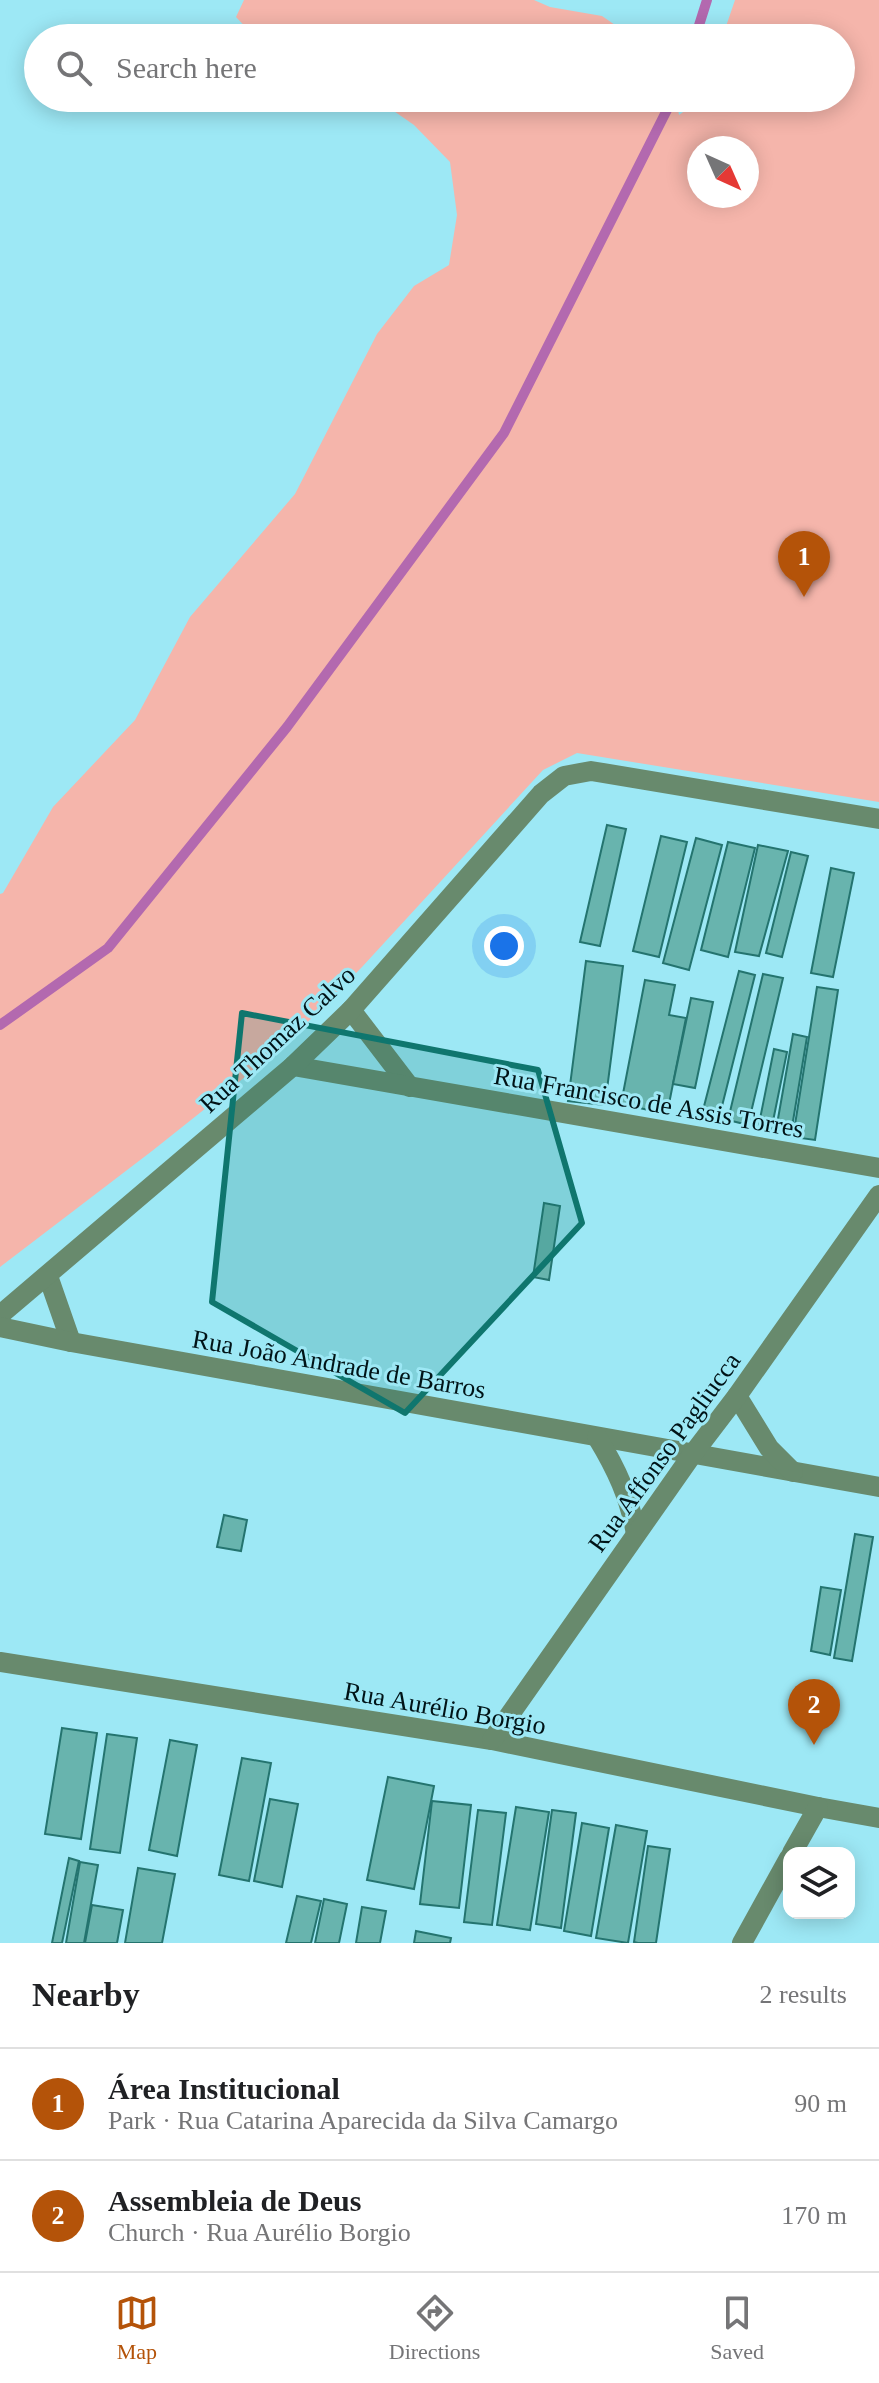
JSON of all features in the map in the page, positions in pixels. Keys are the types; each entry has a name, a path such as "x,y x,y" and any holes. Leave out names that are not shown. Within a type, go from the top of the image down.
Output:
{"street":[{"name":"Rua Thomaz Calvo","path":"0,1315 293,1066 351,1010 541,794 564,776 591,771 879,819"},
{"path":"351,1010 410,1087"},
{"name":"Rua Francisco de Assis Torres","path":"293,1066 879,1168"},
{"name":"Rua Affonso Pagliucca","path":"492,1740 879,1195"},
{"path":"48,1276 71,1342"},
{"name":"Rua João Andrade de Barros","path":"0,1327 879,1487"},
{"path":"737,1396 769,1448 793,1472"},
{"path":"597,1437 616,1468 631,1506 636,1534"},
{"name":"Rua Aurélio Borgio","path":"0,1662 492,1740 879,1818"},
{"path":"795,1847 818,1807"},
{"path":"742,1943 783,1868"}],"highlighted area":[{"path":"242,1013 538,1070 582,1223 405,1413 212,1302"}],"shaded area":[{"path":"244,0 534,0 550,7 602,16 614,24 243,24 236,17"},
{"path":"735,0 879,0 879,802 577,753 543,770 362,967 284,1046 0,1267 0,894 53,807 135,720 190,617 295,494 377,334 414,286 449,265 457,215 450,162 414,125 395,112 678,112 679,115 683,112 855,112 855,24 727,24"}],"building":[{"path":"607,825 626,829 600,946 580,942"},
{"path":"661,836 687,842 659,957 633,951"},
{"path":"696,838 722,845 689,970 663,963"},
{"path":"728,842 755,848 728,957 701,950"},
{"path":"758,845 788,851 759,956 735,952"},
{"path":"791,852 808,856 782,957 766,953"},
{"path":"831,868 854,873 833,977 811,973"},
{"path":"586,961 623,966 605,1105 568,1101"},
{"path":"739,971 755,975 719,1118 702,1114"},
{"path":"763,974 783,978 748,1125 728,1120"},
{"path":"645,980 675,985 669,1015 686,1018 667,1114 621,1104"},
{"path":"817,987 838,990 815,1140 793,1137"},
{"path":"691,998 713,1002 695,1088 673,1084"},
{"path":"793,1034 807,1037 791,1133 776,1130"},
{"path":"774,1049 787,1052 771,1131 758,1129"},
{"path":"544,1203 560,1206 549,1280 533,1277"},
{"path":"224,1515 247,1520 241,1551 217,1547"},
{"path":"855,1534 873,1537 852,1661 834,1658"},
{"path":"821,1587 841,1590 830,1655 811,1651"},
{"path":"62,1728 97,1733 81,1839 45,1834"},
{"path":"107,1734 137,1738 120,1853 90,1849"},
{"path":"170,1740 197,1745 177,1856 149,1850"},
{"path":"242,1758 271,1763 249,1881 219,1875"},
{"path":"388,1777 434,1786 414,1889 367,1880"},
{"path":"270,1799 298,1804 282,1887 254,1881"},
{"path":"432,1801 471,1805 459,1908 420,1904"},
{"path":"516,1807 549,1812 530,1930 497,1925"},
{"path":"478,1810 506,1813 492,1925 464,1922"},
{"path":"552,1810 576,1813 561,1928 536,1924"},
{"path":"582,1823 609,1828 591,1936 564,1931"},
{"path":"616,1825 647,1831 628,1943 596,1938"},
{"path":"648,1846 670,1849 656,1943 638,1943 634,1942"},
{"path":"69,1858 79,1861 62,1943 52,1943"},
{"path":"80,1862 98,1865 84,1943 66,1943"},
{"path":"138,1868 175,1874 162,1943 125,1943"},
{"path":"297,1896 321,1901 311,1943 286,1943"},
{"path":"324,1899 347,1904 339,1943 315,1943"},
{"path":"92,1905 123,1910 117,1943 85,1943"},
{"path":"362,1907 386,1911 380,1943 356,1943"},
{"path":"416,1931 451,1938 450,1943 414,1943"}],"waterway":[{"path":"699,24 707,0"},
{"path":"0,1025 108,948 287,727 504,433 666,112"}],"place":[{"name":"Área Institucional","path":"804,597"},
{"name":"Assembleia de Deus","path":"814,1745"}]}
